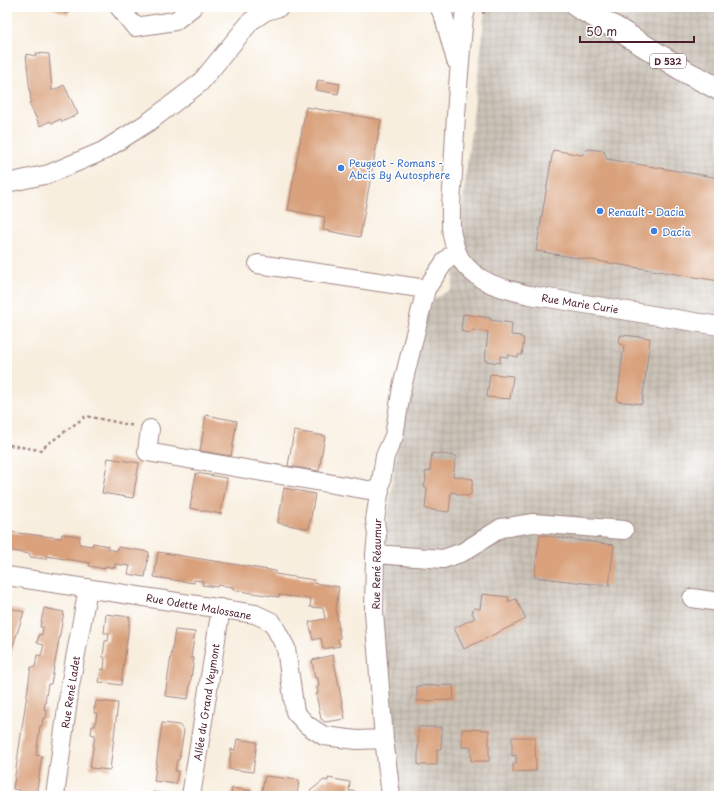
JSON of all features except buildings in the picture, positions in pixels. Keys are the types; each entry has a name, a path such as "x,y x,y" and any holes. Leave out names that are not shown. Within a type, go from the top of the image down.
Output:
{"main road":[{"name":"D 532","path":"578,7 619,30 686,72 719,89"},
{"name":"D 532","path":"593,7 619,30"}],"street":[{"path":"119,7 135,27 175,21 192,7"},
{"path":"7,183 49,174 109,148 150,121 200,83 251,21 266,11 280,7"},
{"path":"438,7 444,17 459,69"},
{"path":"456,251 452,234 451,216 455,111 464,16 474,10"},
{"name":"Rue René Réaumur","path":"391,796 384,739 374,612 375,554 377,535 375,520 385,456 394,436 402,387 426,289 446,260 456,251"},
{"name":"Rue Marie Curie","path":"456,251 462,261 473,273 487,283 502,289 530,295 719,326"},
{"path":"258,264 426,289"},
{"path":"150,428 147,452 380,492"},
{"path":"375,554 443,559 463,552 501,528 533,523 624,530"},
{"name":"Rue Odette Malossane","path":"7,576 255,614 272,622 286,648 295,712 307,725 324,736 357,740 384,739"},
{"name":"Rue René Ladet","path":"55,796 70,686 88,588"},
{"path":"692,598 719,602"},
{"name":"Allée du Grand Veymont","path":"191,796 221,608"}],"path":[{"path":"474,10 496,7"},
{"path":"7,440 9,445 40,450 86,416 150,428"}],"shaded area":[{"path":"487,7 719,7 719,796 396,796 381,671 385,538 399,432 421,324 434,299 452,289 484,17"}],"place":[{"name":"Peugeot - Romans - Abcis By Autosphere","path":"341,168"},
{"name":"Renault - Dacia","path":"600,211"},
{"name":"Dacia","path":"654,231"}]}
